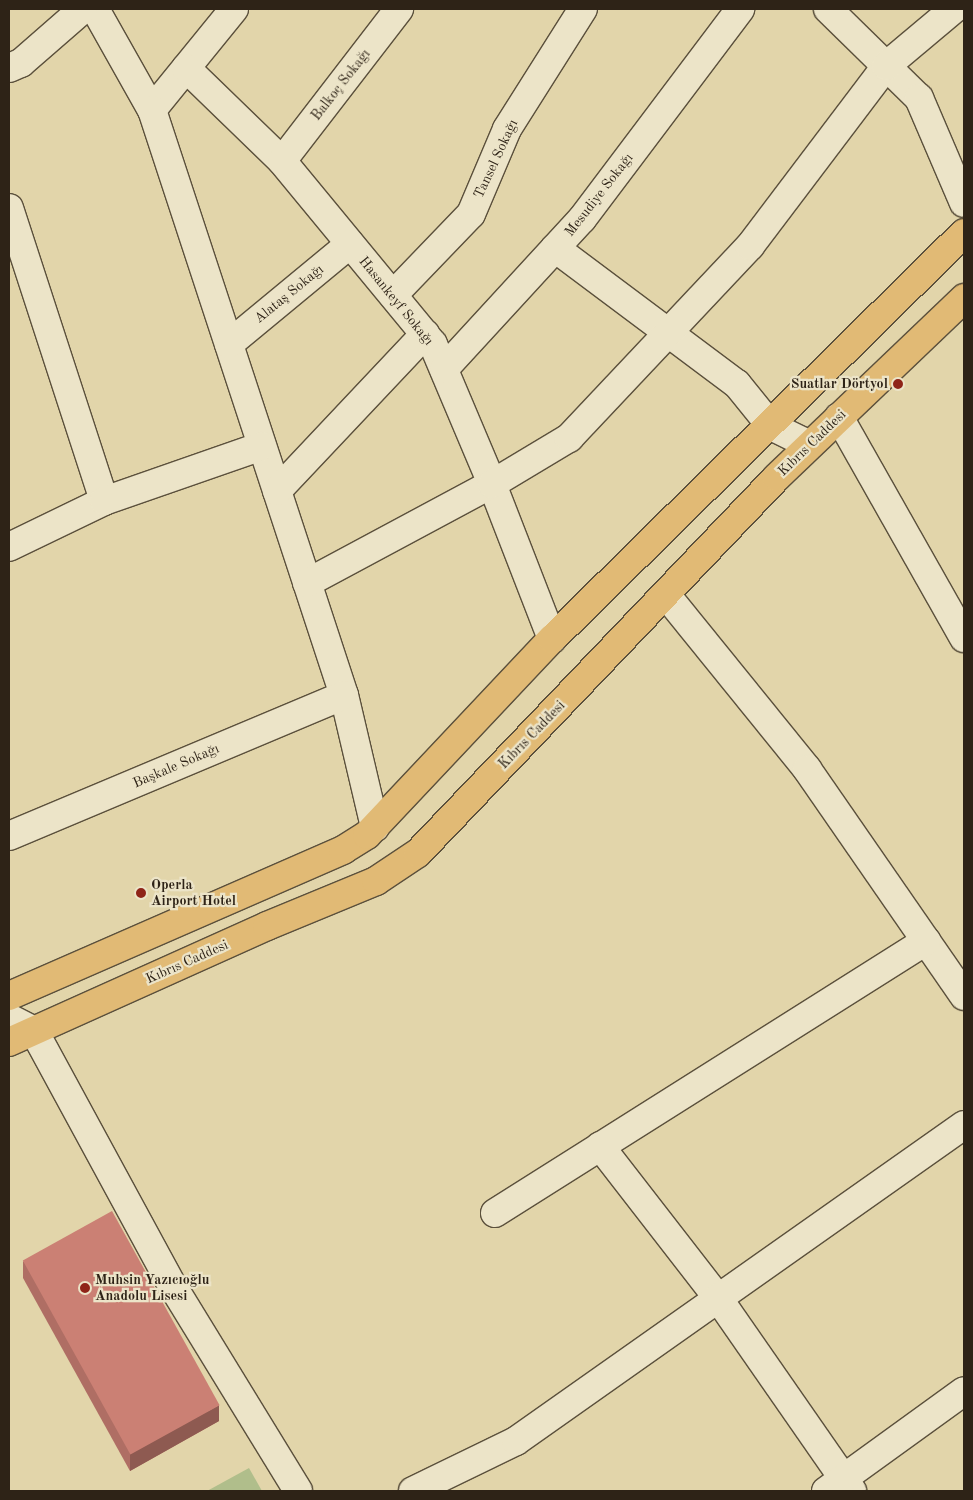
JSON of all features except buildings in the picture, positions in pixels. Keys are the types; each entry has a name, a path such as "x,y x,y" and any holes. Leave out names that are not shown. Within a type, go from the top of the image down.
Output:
{"main road":[{"path":"9,996 343,850 367,835 552,639 771,426 964,233"},
{"name":"Kıbrıs Caddesi","path":"9,1042 258,930 376,881 418,853 810,445 964,298"}],"street":[{"path":"13,63 83,9"},
{"path":"95,9 152,110 344,695 375,827"},
{"path":"152,110 234,9"},
{"name":"Balkoç Sokağı","path":"282,161 399,9"},
{"name":"Tansel Sokağı","path":"393,295 471,214 507,129 583,9"},
{"name":"Mesudiye Sokağı","path":"444,369 582,219 740,9"},
{"path":"828,9 919,98 964,203"},
{"path":"307,583 492,484 569,438 750,246 886,66 954,9"},
{"name":"Hasankeyf Sokağı","path":"186,68 282,161 433,344 492,484 552,639"},
{"path":"9,208 104,501"},
{"name":"Alataş Sokağı","path":"229,344 350,244"},
{"path":"555,248 667,334 738,384 771,426 810,445"},
{"path":"277,491 425,334"},
{"path":"839,417 964,638"},
{"path":"9,547 104,501 262,446"},
{"path":"666,596 807,769 964,996"},
{"name":"Başkale Sokağı","path":"9,836 344,695"},
{"path":"495,1213 926,941"},
{"path":"9,1018 34,1031 172,1285 298,1491"},
{"path":"413,1491 516,1441 964,1125"},
{"path":"600,1146 718,1298 840,1487 964,1391"}],"green space":[{"path":"249,1468 262,1491 207,1491"}],"place":[{"name":"Suatlar Dörtyol","path":"898,384"},
{"name":"Operla Airport Hotel","path":"141,893"},
{"name":"Muhsin Yazıcıoğlu Anadolu Lisesi","path":"85,1288"}]}
